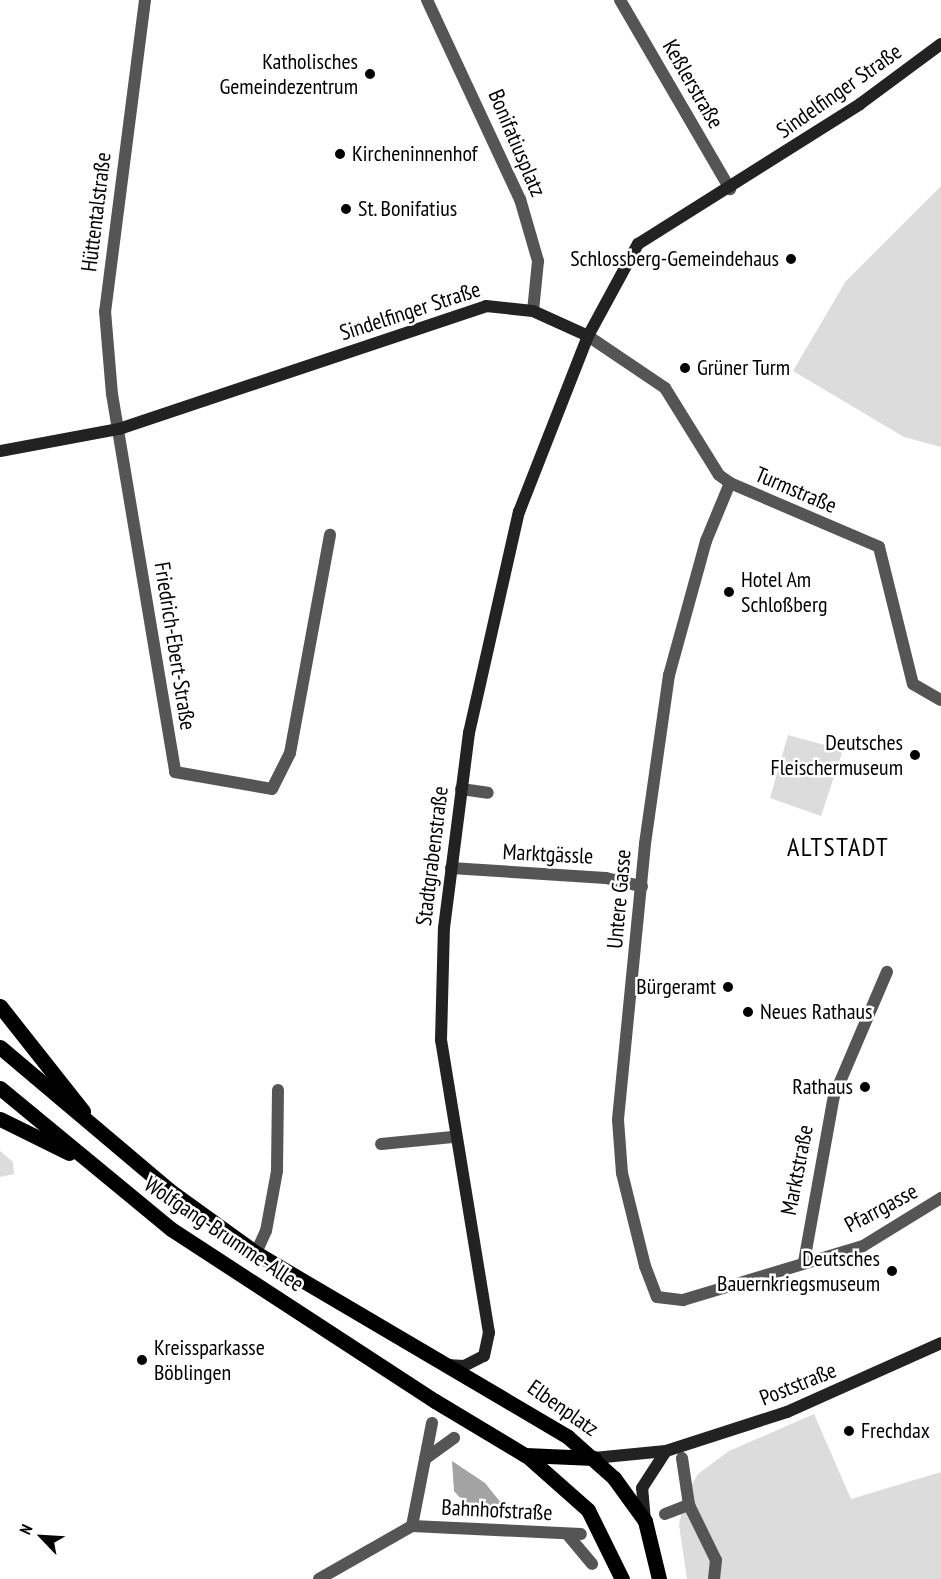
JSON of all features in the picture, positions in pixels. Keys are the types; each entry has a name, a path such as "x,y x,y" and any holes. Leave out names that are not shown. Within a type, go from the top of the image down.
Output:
{"main road":[{"name":"Sindelfinger Straße","path":"0,451 119,429 486,306 533,311 588,336 638,244 658,226 730,189 941,44"},
{"name":"Stadtgrabenstraße","path":"447,1365 464,1366 484,1356 489,1333 453,1137 441,1040 451,868 462,789 492,620 519,512 588,336"},
{"name":"Wolfgang-Brumme-Allee","path":"0,1006 91,1123"},
{"name":"Wolfgang-Brumme-Allee","path":"0,1047 168,1190 255,1253 447,1365"},
{"name":"Wolfgang-Brumme-Allee","path":"0,1088 80,1158 207,1254 435,1401"},
{"path":"0,1119 80,1158"},
{"name":"Poststraße","path":"594,1458 666,1451 788,1412 941,1343"},
{"name":"Elbenplatz","path":"447,1365 503,1394 594,1458"},
{"name":"Elbenplatz","path":"435,1401 525,1455 594,1458"},
{"path":"659,1579 645,1521 642,1488 666,1451"},
{"path":"525,1455 588,1510 622,1579"},
{"path":"594,1458 645,1521"}],"street":[{"name":"Hüttentalstraße","path":"119,429 105,311 146,0"},
{"name":"Bonifatiusplatz","path":"427,0 520,200 538,261 533,311"},
{"name":"Keßlerstraße","path":"620,0 730,189"},
{"name":"Turmstraße","path":"588,336 665,388 719,475 730,483 879,547 913,684 922,693 941,700"},
{"name":"Friedrich-Ebert-Straße","path":"119,429 175,772 272,789 290,753 330,535"},
{"name":"Untere Gasse","path":"730,483 706,541 669,675 642,886 618,1120 621,1173 657,1297 683,1300 804,1262"},
{"path":"462,789 488,793"},
{"name":"Marktgässle","path":"451,868 606,878 642,886"},
{"name":"Marktstraße","path":"804,1262 834,1096 887,972"},
{"path":"255,1253 266,1231 277,1171 278,1090"},
{"path":"381,1144 453,1137"},
{"name":"Pfarrgasse","path":"804,1262 863,1246 941,1198"},
{"name":"Bahnhofstraße","path":"412,1526 432,1423"},
{"path":"425,1459 454,1438"},
{"path":"682,1458 689,1505 716,1560 714,1579"},
{"path":"664,1514 689,1505"},
{"name":"Bahnhofstraße","path":"319,1579 412,1526 581,1534"},
{"path":"567,1534 592,1564"}],"shaded area":[{"path":"941,186 941,447 904,437 793,371 846,281"},
{"path":"788,735 843,750 821,816 770,798"},
{"path":"0,1151 13,1162 14,1174 0,1177"},
{"path":"814,1414 851,1499 941,1472 941,1579 687,1579 679,1525 685,1496 698,1474 729,1451"},
{"path":"452,1461 485,1483 506,1509 485,1514 462,1500 454,1491"}],"place":[{"name":"Katholisches Gemeindezentrum","path":"370,74"},
{"name":"Kircheninnenhof","path":"340,154"},
{"name":"St. Bonifatius","path":"346,209"},
{"name":"Schlossberg-Gemeindehaus","path":"791,259"},
{"name":"Grüner Turm","path":"685,368"},
{"name":"Hotel Am Schloßberg","path":"729,592"},
{"name":"Deutsches Fleischermuseum","path":"915,755"},
{"name":"Bürgeramt","path":"728,987"},
{"name":"Neues Rathaus","path":"748,1012"},
{"name":"Rathaus","path":"865,1087"},
{"name":"Deutsches Bauernkriegsmuseum","path":"892,1271"},
{"name":"Kreissparkasse Böblingen","path":"142,1360"},
{"name":"Frechdax","path":"849,1431"}],"district":[{"name":"ALTSTADT","path":"838,847"}]}
